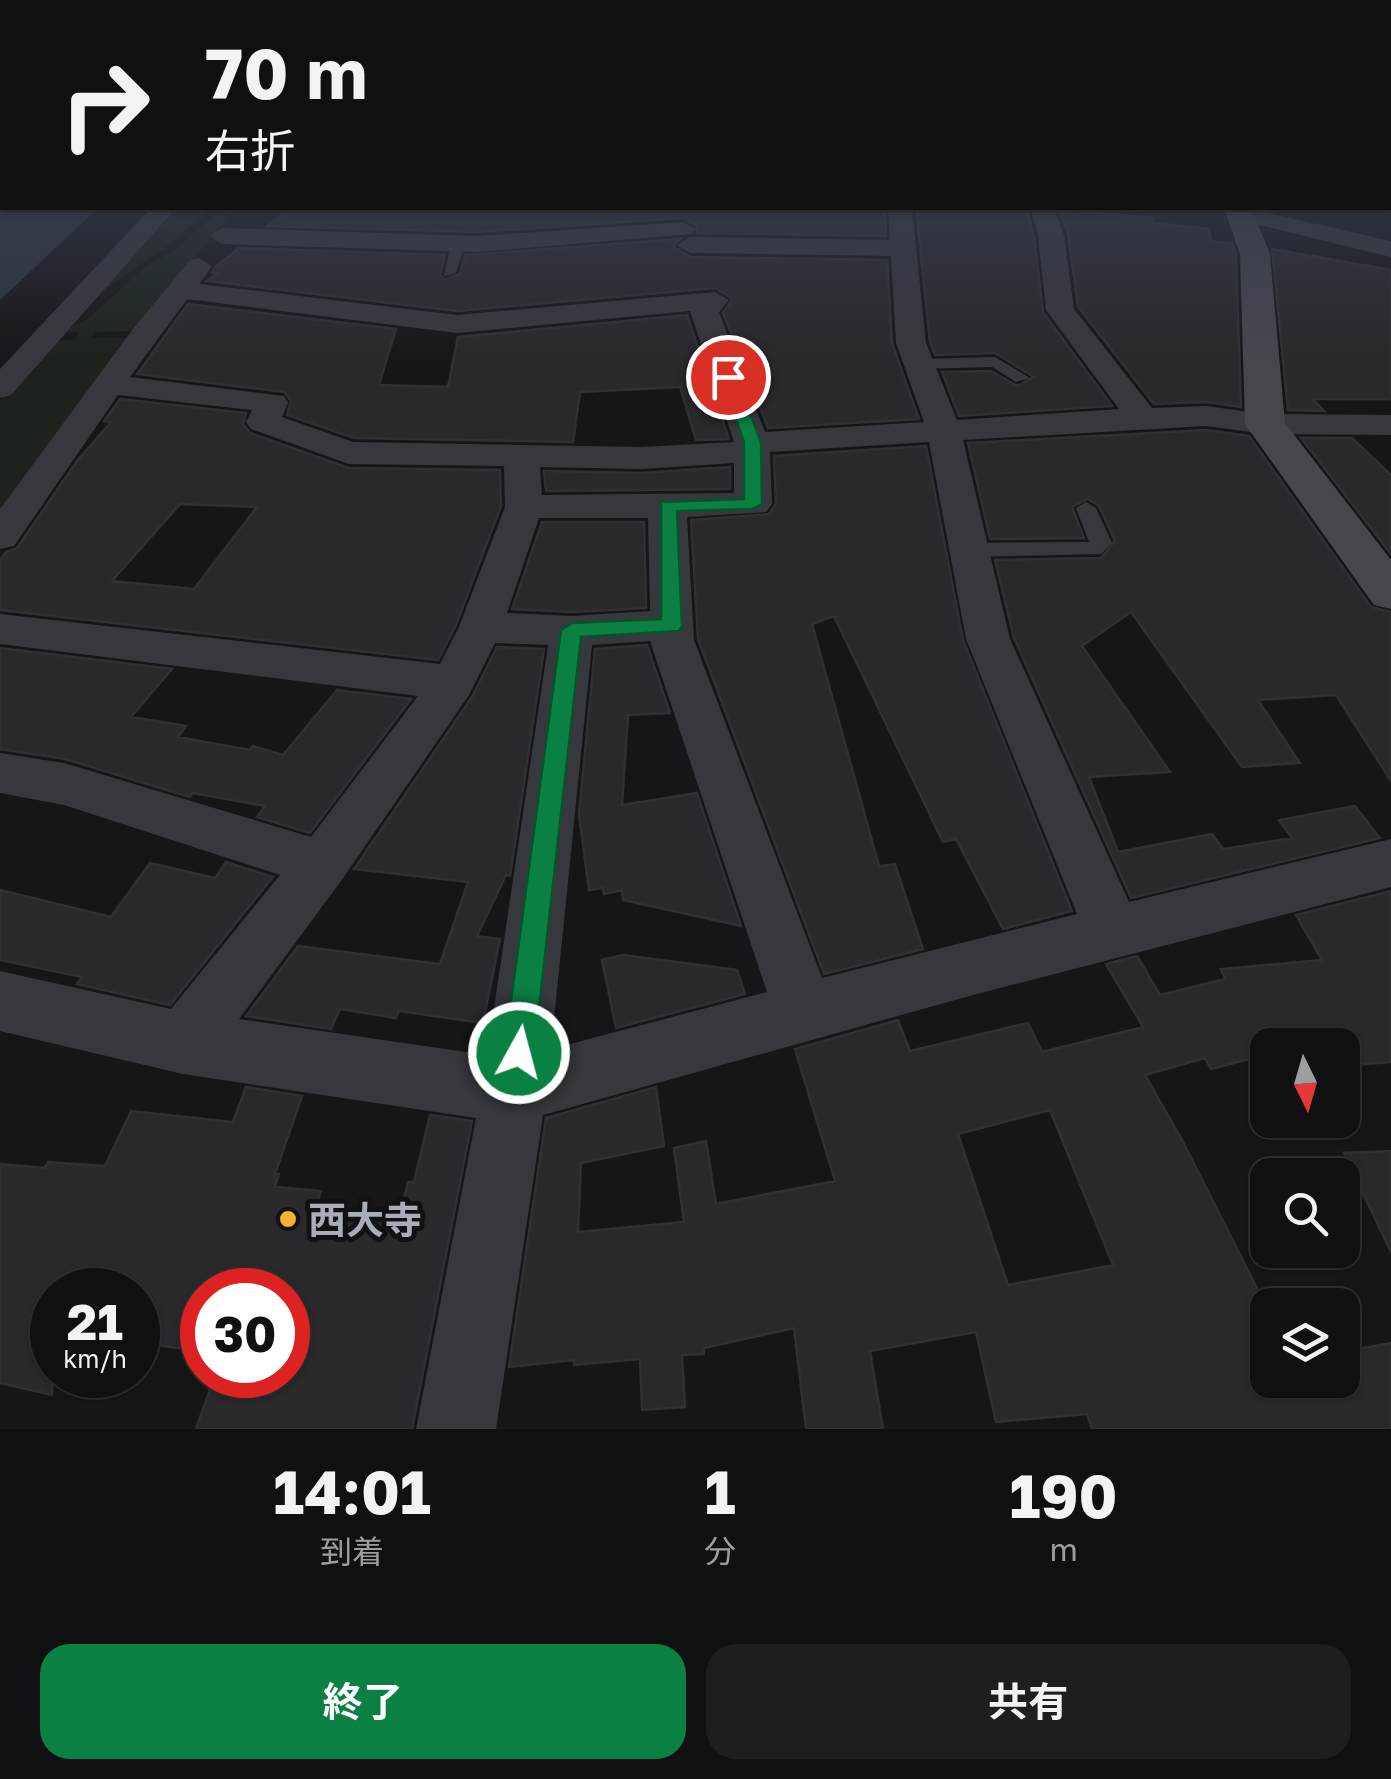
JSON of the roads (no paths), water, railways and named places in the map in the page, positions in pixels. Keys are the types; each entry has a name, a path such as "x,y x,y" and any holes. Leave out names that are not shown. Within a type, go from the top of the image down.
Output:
{"main road":[{"path":"1241,228 1256,254 1266,424 1391,593"}],"street":[{"path":"0,388 146,228"},
{"path":"0,537 229,228"},
{"path":"567,228 576,237"},
{"path":"222,236 458,243 677,228"},
{"path":"684,228 716,300"},
{"path":"691,228 901,248"},
{"path":"900,228 911,343 943,428 988,639 1112,931"},
{"path":"1048,228 1060,310 1143,418"},
{"path":"1391,249 1306,228 1302,238 1307,244 1391,266"},
{"path":"65,318 86,308 156,257"},
{"path":"181,290 457,324 716,300"},
{"path":"524,507 752,504 752,447 704,311 716,300"},
{"path":"110,384 272,403 263,422 349,453 641,458 943,428 1206,416 1266,424 1391,425"},
{"path":"183,1043 322,864 454,683 481,627 524,507 522,458"},
{"path":"667,506 672,640 804,1011"},
{"path":"481,627 572,630 672,626"},
{"path":"0,629 454,683"},
{"path":"456,1429 514,1091 572,630"},
{"path":"0,773 64,784 322,864"},
{"path":"0,1001 183,1043 514,1091 1112,931 1391,864"}],"lane":[{"path":"449,272 458,243"},
{"path":"919,364 996,362 1022,378"},
{"path":"969,550 1094,549 1102,544 1086,508"}],"place":[{"name":"西大寺","path":"288,1219"}]}
